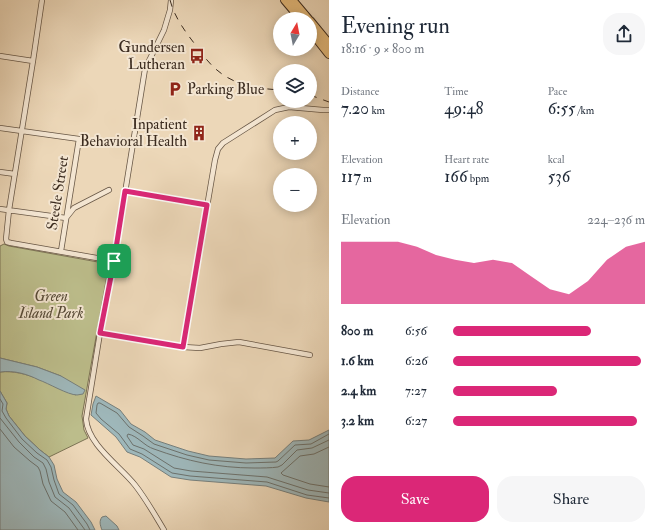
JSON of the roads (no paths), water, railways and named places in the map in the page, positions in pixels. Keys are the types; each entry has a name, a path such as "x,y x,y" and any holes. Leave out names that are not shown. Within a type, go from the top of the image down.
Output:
{"highway":[{"path":"285,0 295,12"},
{"path":"292,0 302,12"},
{"path":"317,29 329,44"},
{"path":"317,39 329,54"}],"street":[{"path":"42,0 5,236 6,240 11,243 114,261"},
{"path":"164,530 129,477 97,445 88,430 86,415 114,261 145,69 164,30 171,6 171,0"},
{"path":"171,6 176,0"},
{"path":"0,56 33,61"},
{"path":"183,347 216,154 220,146 225,141 273,111 281,108 295,107 327,110"},
{"path":"0,128 22,130"},
{"name":"Steele Street","path":"22,130 79,139 61,252"},
{"path":"0,172 15,174"},
{"path":"0,209 66,218 74,208 109,190"},
{"path":"125,191 207,205"},
{"path":"100,333 183,347 200,348 239,342 310,355"}],"water":[{"path":"0,358 37,367 61,376 85,390 83,394 77,395 63,391 25,374 0,372"},
{"path":"0,391 7,403 6,409 9,416 25,436 49,457 54,465 57,479 63,492 76,502 95,530 0,530"},
{"path":"96,396 120,410 131,424 155,440 209,456 246,459 275,458 293,441 309,440 329,430 329,502 306,498 266,486 171,477 140,457 127,452 116,437 91,415"},
{"path":"106,516 117,526 119,530 102,530 100,520 102,517"}],"railway":[{"path":"170,0 174,12 190,38 207,60 223,75 231,80 249,86 273,89"},
{"path":"317,98 329,102"}],"place":[{"name":"Gundersen Lutheran","path":"197,56"},
{"name":"Parking Blue","path":"175,89"},
{"name":"Inpatient Behavioral Health","path":"199,133"}],"park label":[{"name":"Green Island Park","path":"51,304"}]}
